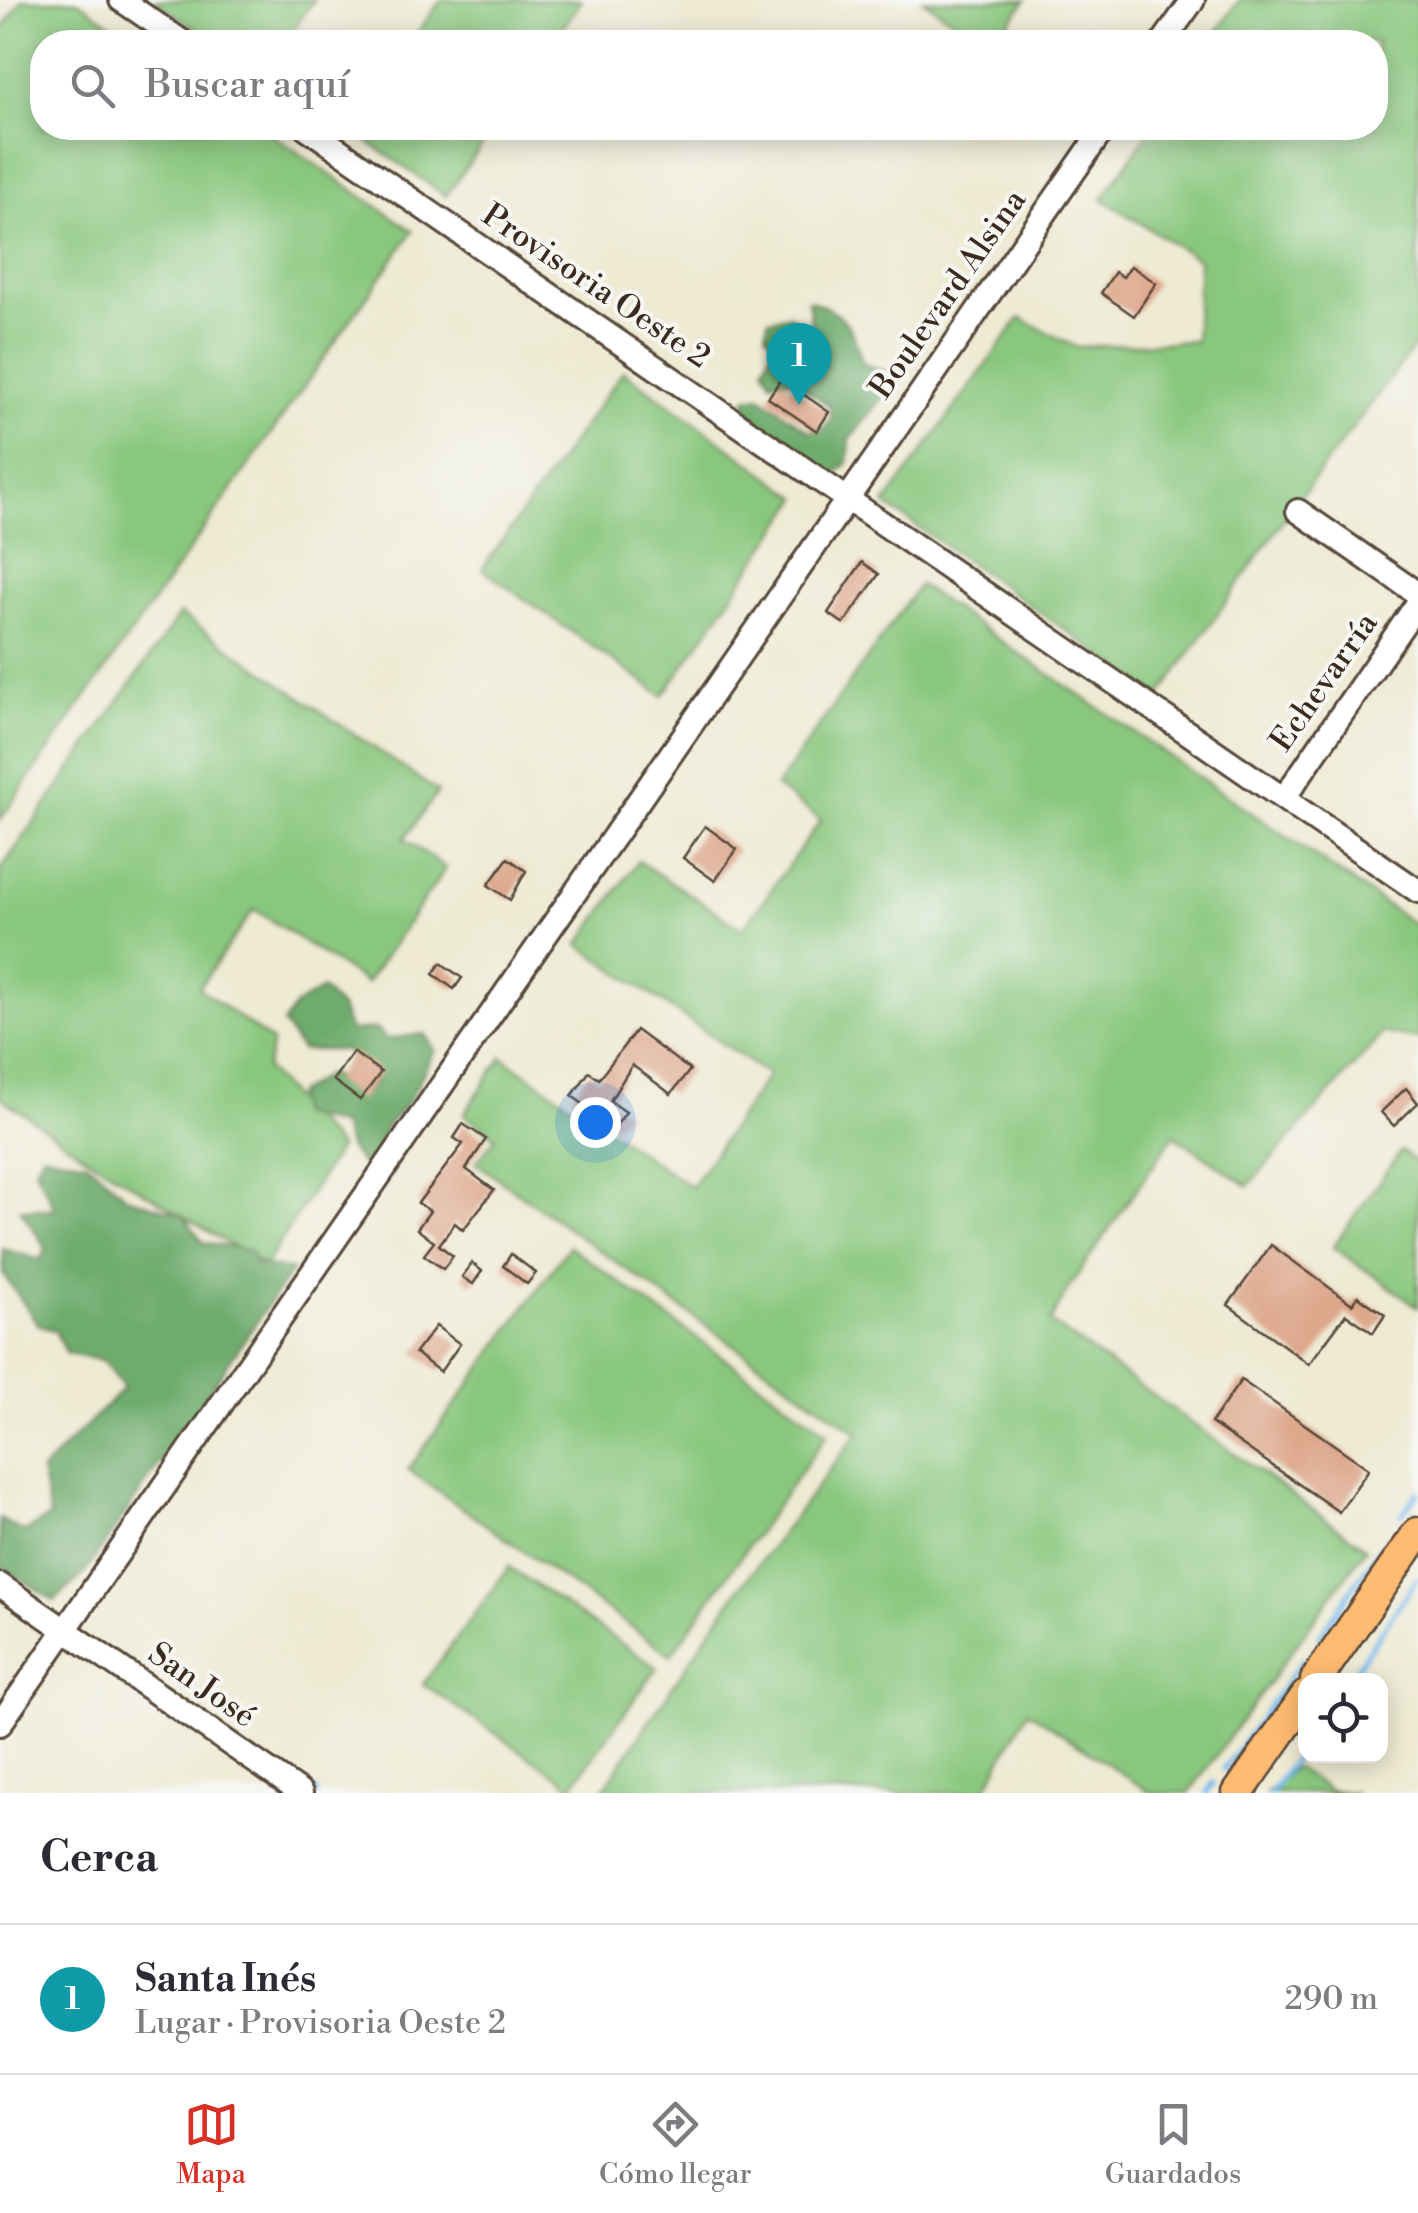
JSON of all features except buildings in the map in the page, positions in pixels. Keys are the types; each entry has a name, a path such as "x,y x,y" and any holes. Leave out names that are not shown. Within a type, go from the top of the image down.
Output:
{"main road":[{"path":"1321,1673 1418,1533"},
{"path":"1238,1793 1298,1707"}],"street":[{"path":"122,0 166,30"},
{"path":"1172,30 1193,0"},
{"name":"Provisoria Oeste 2","path":"325,140 1418,891"},
{"name":"Boulevard Alsina","path":"0,1724 1096,140"},
{"path":"1298,511 1418,594"},
{"name":"Echevarría","path":"1284,798 1418,603"},
{"name":"San José","path":"0,1585 301,1793"}],"green space":[{"path":"22,0 77,0 120,30 30,30 30,140 280,140 413,231 0,820 0,32"},
{"path":"154,0 314,0 293,30 198,30"},
{"path":"441,0 582,0 561,30 420,30"},
{"path":"923,0 1026,0 1004,30 967,30"},
{"path":"1239,0 1418,0 1418,342 1292,508 1160,696 885,504 1020,318 1076,347 1195,341 1199,260 1102,199 1144,140 1388,140 1388,30 1218,30"},
{"path":"365,140 486,140 446,196"},
{"path":"808,300 846,322 863,364 887,372 890,388 850,439 848,463 834,475 812,465 745,416 746,398 760,396 809,431 823,430 832,417 830,406 791,379 771,381 764,367 775,343 766,334 768,320 790,315 800,325 805,342 813,342"},
{"path":"623,371 799,498 663,696 482,569"},
{"path":"919,585 1418,927 1418,1039 1383,1033 1248,1186 1174,1135 1072,1283 1050,1322 1366,1548 1189,1793 1151,1793 1028,1711 986,1788 992,1793 601,1793 728,1604 858,1433 476,1163 496,1137 464,1114 502,1057 691,1187 768,1075 579,945 638,861 743,929 821,820 776,787"},
{"path":"180,614 438,792 404,839 446,868 366,983 254,909 199,988 272,1042 266,1069 339,1148 265,1266 82,1154 0,1097 0,871"},
{"path":"322,989 342,1010 349,1031 376,1029 386,1039 425,1034 435,1050 410,1099 385,1128 376,1155 361,1164 348,1147 342,1126 298,1114 296,1094 328,1074 366,1092 377,1080 345,1050 301,1050 283,1024 296,1005"},
{"path":"1401,1151 1418,1163 1418,1307 1333,1247"},
{"path":"42,1154 87,1162 127,1197 183,1215 203,1242 252,1251 254,1264 292,1270 84,1574 54,1601 0,1565 0,1519 24,1532 50,1517 41,1471 124,1388 102,1360 67,1354 55,1331 38,1324 3,1274 3,1249 40,1260 46,1248 20,1209 55,1209 35,1169"},
{"path":"569,1246 828,1433 671,1655 408,1470"},
{"path":"509,1567 657,1668 572,1786 423,1684"},
{"path":"1295,1767 1329,1790 1356,1793 1266,1793"}],"waterway":[{"path":"1402,1514 1418,1492"},
{"path":"1319,1637 1379,1549"},
{"path":"1353,1673 1418,1578"},
{"path":"1224,1769 1303,1659"},
{"path":"1270,1793 1298,1754"},
{"path":"1207,1793 1213,1783"},
{"path":"307,1785 317,1793"}],"place":[{"name":"Santa Inés","path":"799,405"}]}
